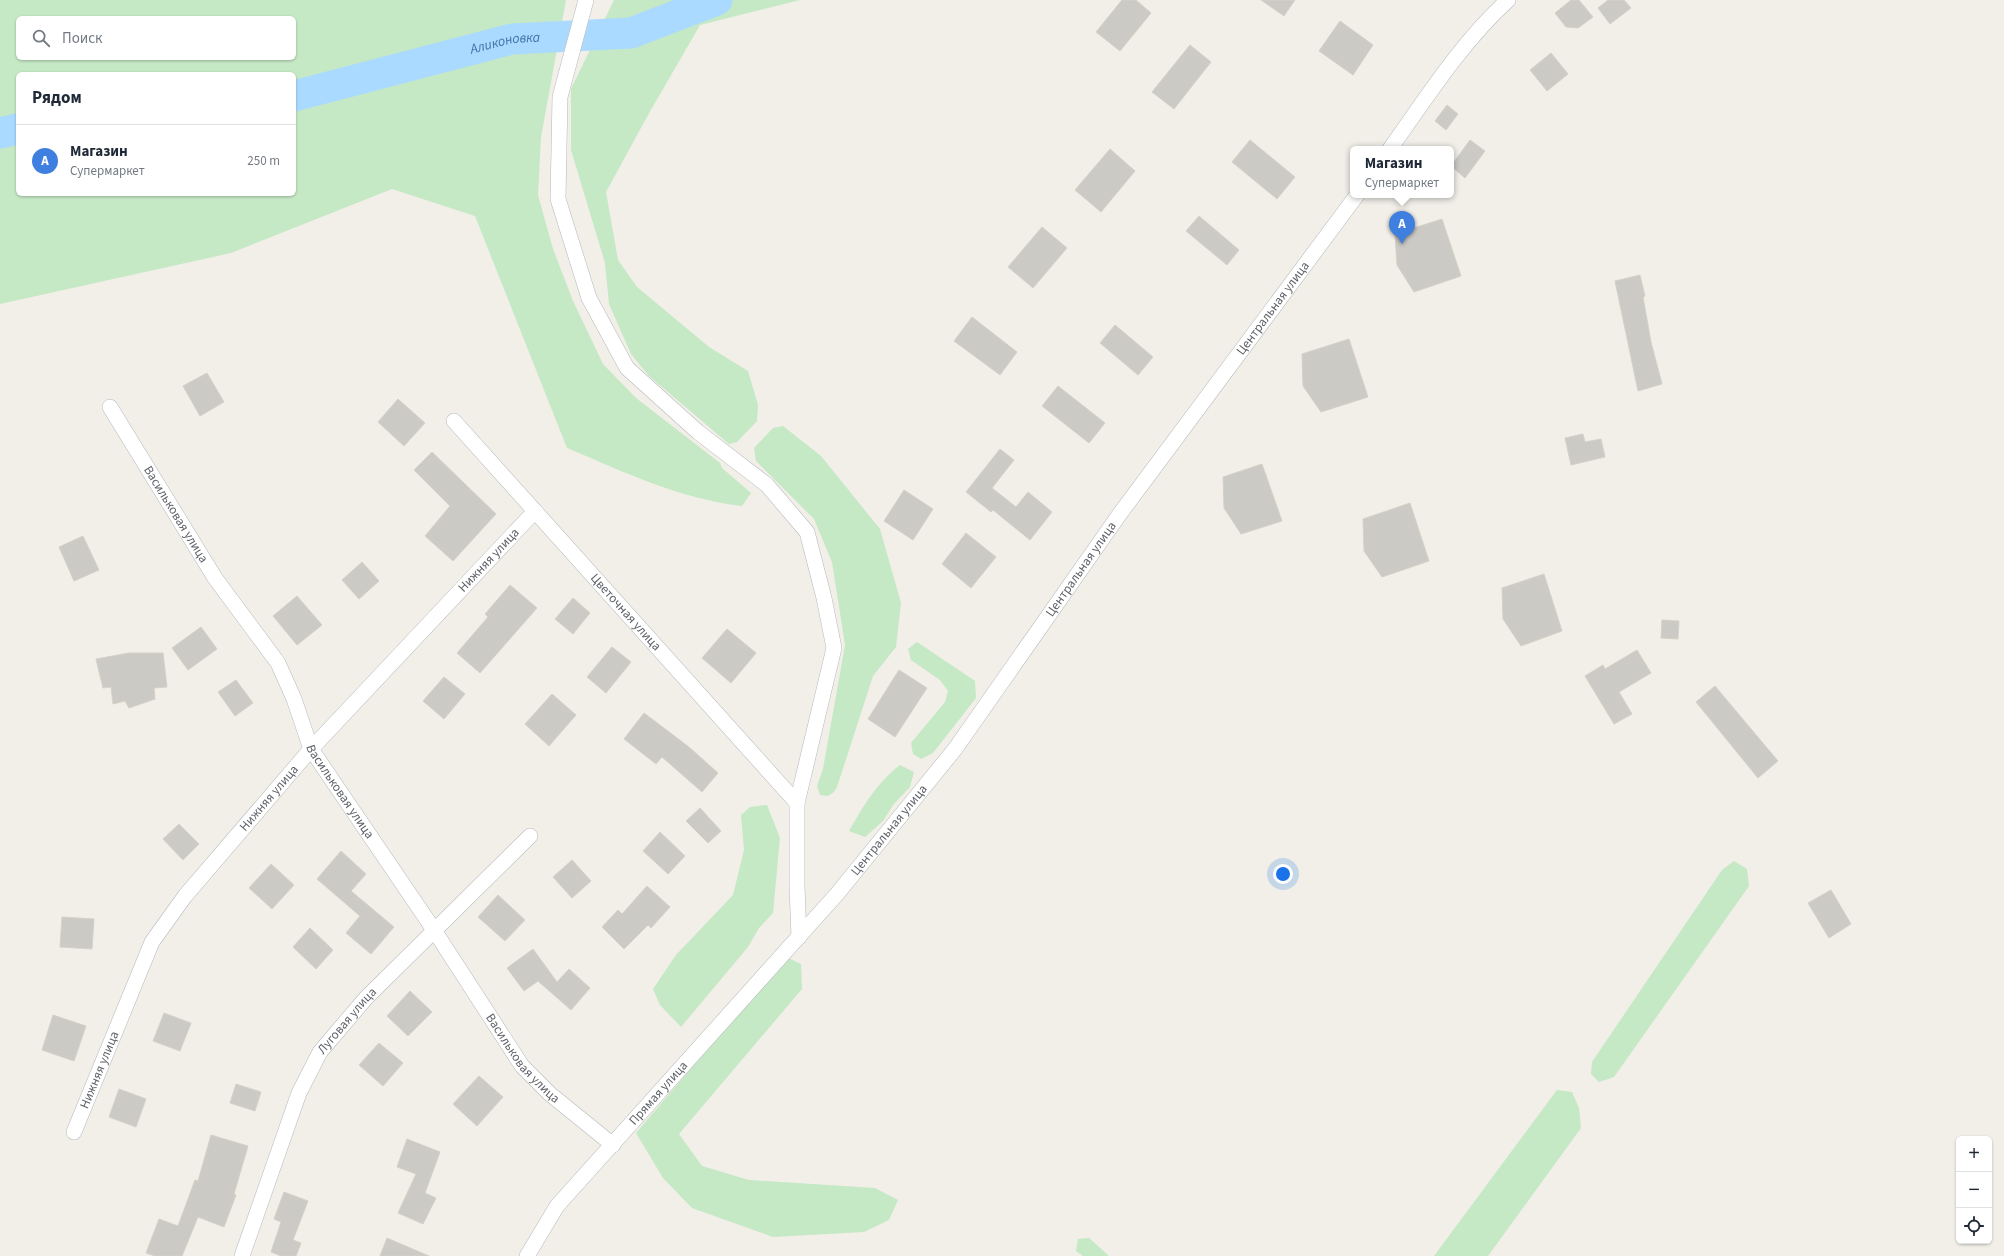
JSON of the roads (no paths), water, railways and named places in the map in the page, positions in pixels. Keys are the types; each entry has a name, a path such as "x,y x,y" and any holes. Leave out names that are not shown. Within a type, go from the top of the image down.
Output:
{"street":[{"path":"586,0 560,97 558,199 589,298 627,368 698,432 767,485 807,532 824,598 834,648 797,803 797,887 799,937"},
{"path":"1392,146 1457,55 1487,19 1508,0"},
{"name":"Центральная улица","path":"799,937 837,894 955,749 1118,516 1355,198"},
{"name":"Васильковая улица","path":"110,407 215,578 278,664 294,698 311,749 434,930 522,1066 550,1094 613,1144"},
{"name":"Цветочная улица","path":"454,421 674,664 797,803"},
{"name":"Нижняя улица","path":"74,1132 152,942 185,896 311,749 534,511"},
{"name":"Луговая улица","path":"242,1256 299,1093 320,1052 366,998 530,836"},
{"name":"Прямая улица","path":"527,1256 557,1206 799,937"}],"waterway":[{"name":"Аликоновка","path":"296,95 512,39 631,33 717,0"},
{"name":"Аликоновка","path":"0,133 16,129"}],"place":[{"name":"Магазин","path":"1402,244"}]}
